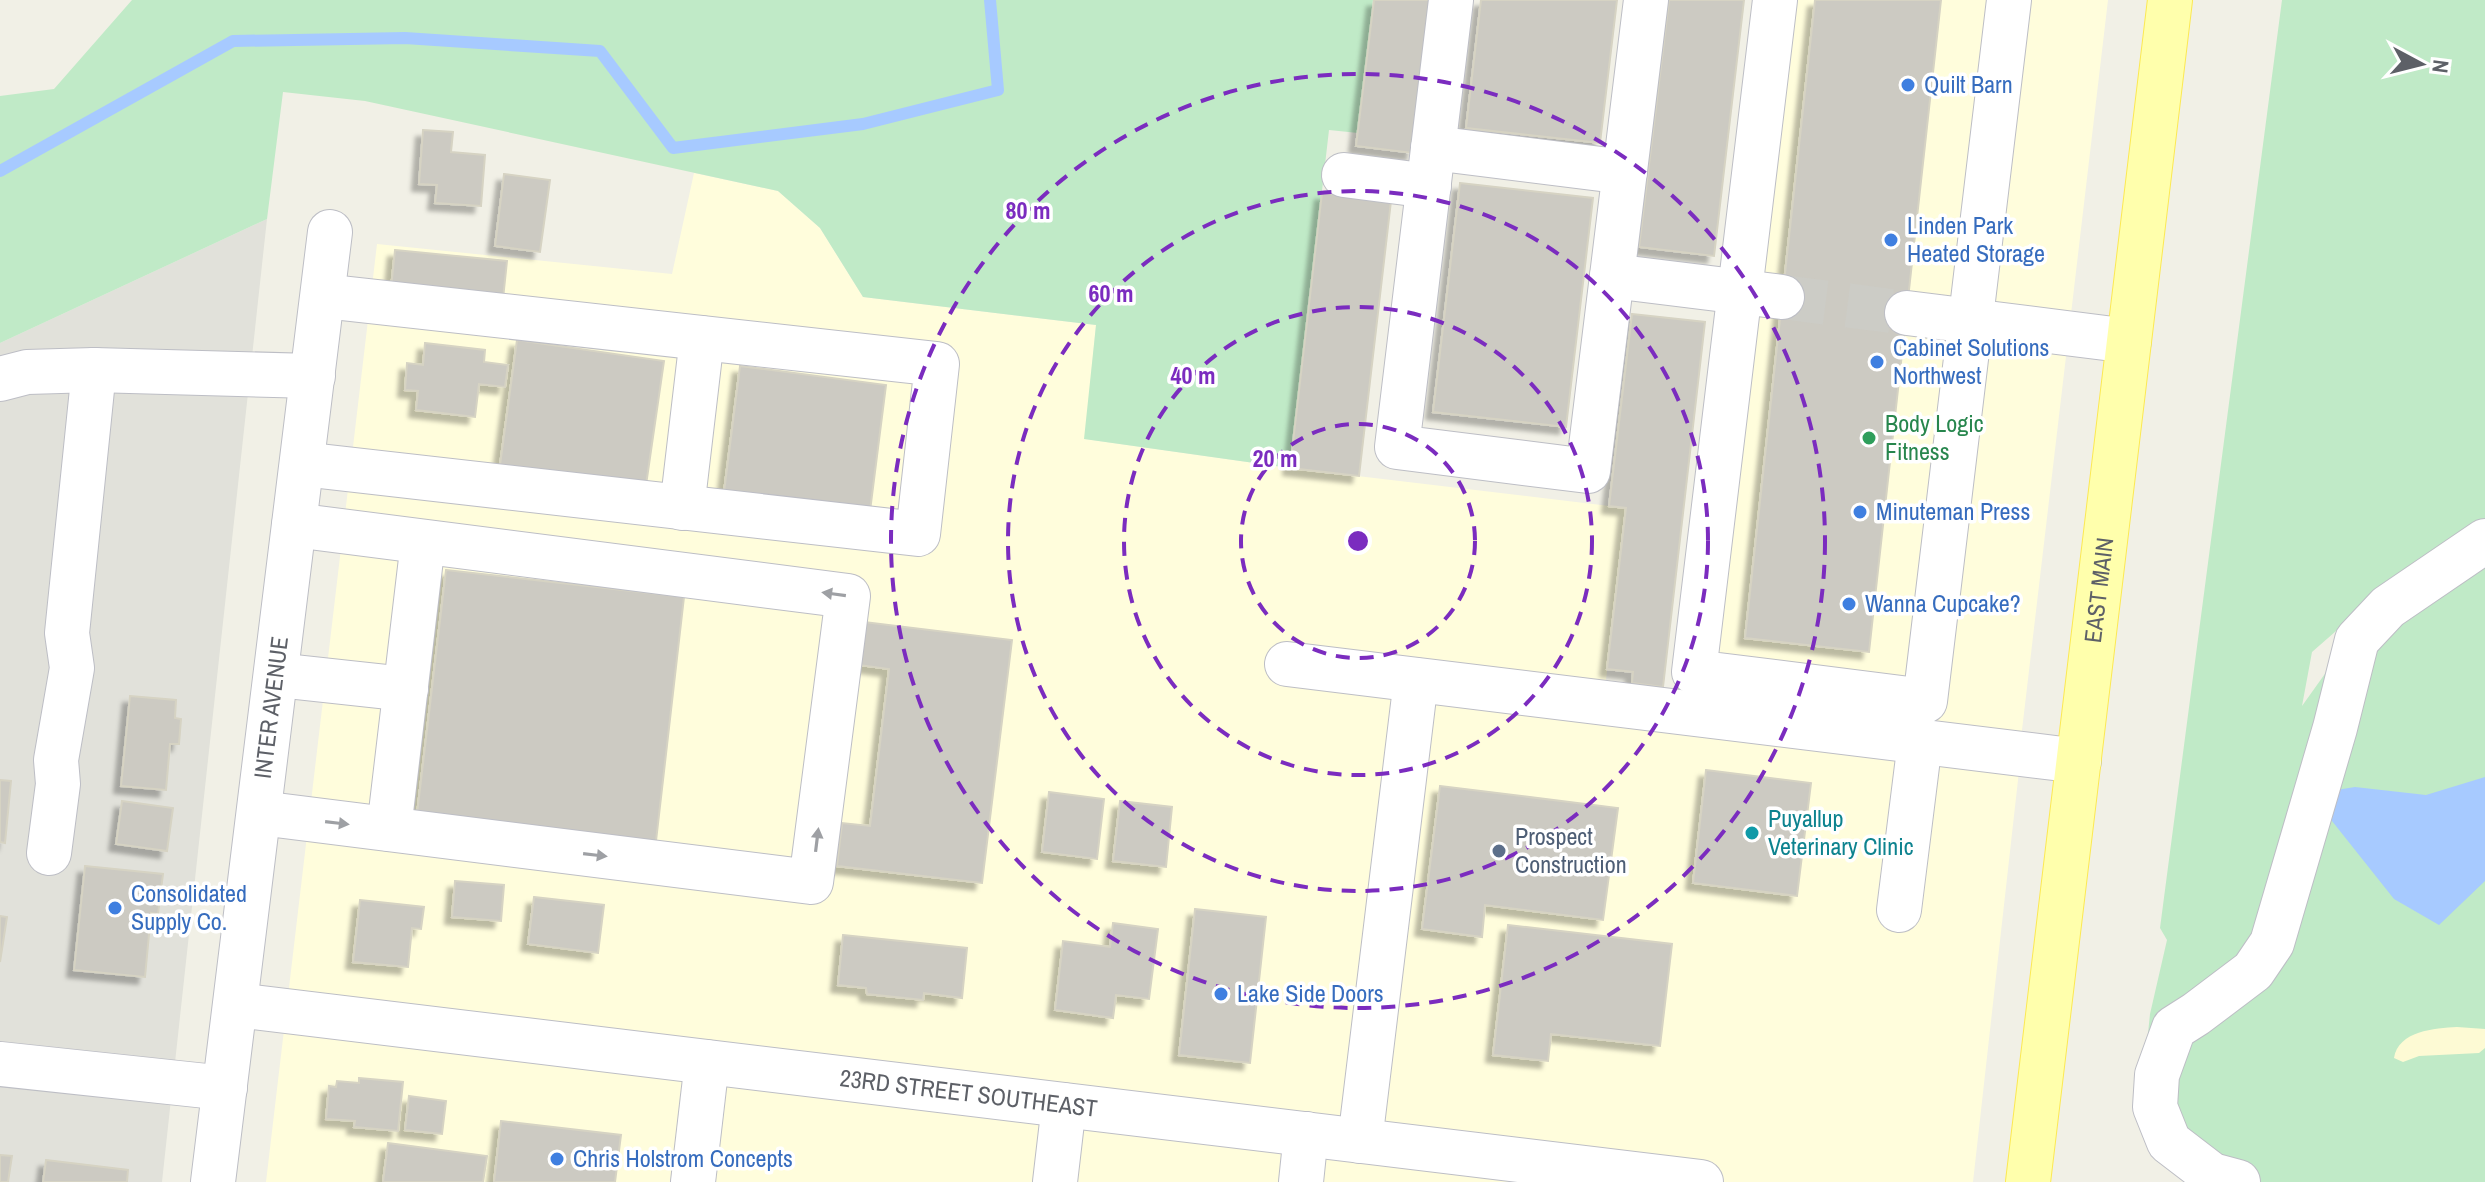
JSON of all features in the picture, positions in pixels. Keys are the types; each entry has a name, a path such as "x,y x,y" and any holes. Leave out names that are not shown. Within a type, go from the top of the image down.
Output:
{"main road":[{"name":"EAST MAIN","path":"2028,1182 2170,0"}],"street":[{"path":"1451,0 1397,447 1588,471 1646,0"},
{"path":"1775,0 1694,672 1925,701 2009,0"},
{"path":"1344,175 1431,167 1625,172"},
{"name":"INTER AVENUE","path":"215,1182 330,232"},
{"path":"1612,276 1782,297"},
{"path":"302,464 918,534 920,519 937,364 323,296"},
{"path":"1907,313 2129,341"},
{"path":"682,508 702,338"},
{"path":"0,379 27,372 94,370 313,376"},
{"path":"49,853 58,784 56,760 72,668 67,633 94,370"},
{"path":"260,813 811,882 848,596 294,525"},
{"path":"2238,1182 2212,1175 2169,1142 2155,1107 2157,1075 2169,1039 2174,1028 2253,971 2272,943 2335,728 2357,640 2388,607 2485,541"},
{"path":"389,829 423,542"},
{"path":"1287,664 2079,761"},
{"path":"277,675 406,689"},
{"path":"1382,1156 1416,680"},
{"path":"1899,910 1920,742"},
{"name":"23RD STREET SOUTHEAST","path":"236,1005 1306,1134 1382,1156 1694,1182"},
{"path":"693,1182 707,1062"},
{"path":"0,1064 225,1088"},
{"path":"1055,1182 1064,1105"},
{"path":"1301,1182 1306,1134"}],"shaded area":[{"path":"1756,0 2108,0 2022,730 1973,1182 266,1182 377,244 672,274 694,173 778,191 820,228 863,297 1096,325 1085,439 1290,468 1626,508 1606,680 1674,689"},
{"path":"267,219 162,1182 0,1182 0,343"}],"green space":[{"path":"132,0 1373,0 1358,133 1329,130 1290,468 1084,439 1096,325 863,297 820,228 778,191 365,101 283,92 267,219 0,343 0,96 54,89"},
{"path":"2282,0 2485,0 2485,1182 2215,1182 2146,1053 2150,1014 2167,940 2160,928","holes":["2384,591 2302,706 2312,652"]}],"sand":[{"path":"2457,1027 2485,1029 2485,1048 2479,1053 2419,1056 2403,1062 2394,1058 2402,1042 2410,1037 2428,1030"}],"water":[{"path":"2485,777 2485,881 2439,925 2394,899 2332,821 2330,791 2355,787 2426,795"}],"building":[{"path":"1374,0 1431,0 1413,153 1356,146"},
{"path":"1481,0 1617,0 1600,143 1466,128"},
{"path":"1669,0 1744,0 1714,256 1639,247"},
{"path":"1815,0 1941,0 1869,652 1745,638"},
{"path":"423,130 453,132 451,152 485,155 481,206 435,203 437,185 419,184"},
{"path":"504,174 550,180 540,252 495,246"},
{"path":"1460,183 1593,198 1566,427 1433,412"},
{"path":"1322,193 1391,201 1359,476 1290,468"},
{"path":"395,250 507,261 503,299 391,288"},
{"path":"1632,314 1705,322 1663,687 1632,683 1633,672 1607,669 1626,508 1609,506"},
{"path":"517,340 664,361 646,485 500,465"},
{"path":"425,343 485,350 484,362 508,365 505,387 479,384 475,417 416,410 418,391 405,390 407,363 423,365"},
{"path":"740,366 886,385 870,511 724,492"},
{"path":"446,570 684,597 656,841 417,814"},
{"path":"864,622 1012,640 982,883 837,866 842,823 870,826 889,669 859,665"},
{"path":"130,696 176,700 175,718 181,719 179,744 170,744 166,790 121,786"},
{"name":"Puyallup Veterinary Clinic","path":"1706,770 1811,783 1797,896 1693,883"},
{"path":"0,780 11,781 5,843 0,842"},
{"path":"1440,786 1618,808 1603,920 1485,905 1482,937 1422,929"},
{"path":"1049,792 1104,799 1097,859 1042,852"},
{"path":"122,801 173,808 167,851 116,844"},
{"path":"1120,801 1172,807 1166,867 1113,861"},
{"path":"85,866 163,874 158,914 151,913 145,977 74,970"},
{"path":"455,881 504,885 501,921 452,917"},
{"path":"534,897 604,905 598,953 528,944"},
{"path":"360,900 424,907 421,929 412,928 408,967 353,962"},
{"path":"1195,909 1266,917 1250,1063 1179,1055"},
{"path":"0,916 7,917 0,962"},
{"path":"1113,923 1158,929 1149,999 1116,995 1113,1018 1055,1010 1063,941 1110,947"},
{"path":"1508,925 1672,944 1660,1046 1551,1034 1548,1061 1493,1055"},
{"path":"843,935 967,948 962,998 924,993 923,1000 867,994 866,988 838,985"},
{"path":"359,1078 403,1082 398,1131 354,1127 355,1121 326,1119 329,1086 336,1087 337,1081 359,1083"},
{"path":"409,1096 446,1101 442,1134 405,1130"},
{"name":"Chris Holstrom Concepts","path":"501,1121 621,1135 615,1182 494,1182"},
{"path":"388,1143 487,1156 483,1182 383,1182"},
{"path":"0,1155 12,1156 8,1182 0,1182"},
{"path":"46,1160 128,1170 127,1182 43,1182"}],"waterway":[{"path":"0,171 233,41 405,38 600,51 673,148 863,124 998,90 990,0"}],"tunnel":[{"path":"1782,297 1907,313"}],"place":[{"name":"Quilt Barn","path":"1908,85"},
{"name":"Linden Park Heated Storage","path":"1891,240"},
{"name":"Cabinet Solutions Northwest","path":"1877,362"},
{"name":"Body Logic Fitness","path":"1869,438"},
{"name":"Minuteman Press","path":"1860,512"},
{"name":"Wanna Cupcake?","path":"1849,604"},
{"name":"Puyallup Veterinary Clinic","path":"1752,833"},
{"name":"Prospect Construction","path":"1499,851"},
{"name":"Consolidated Supply Co.","path":"115,908"},
{"name":"Lake Side Doors","path":"1221,994"},
{"name":"Chris Holstrom Concepts","path":"557,1159"}]}
